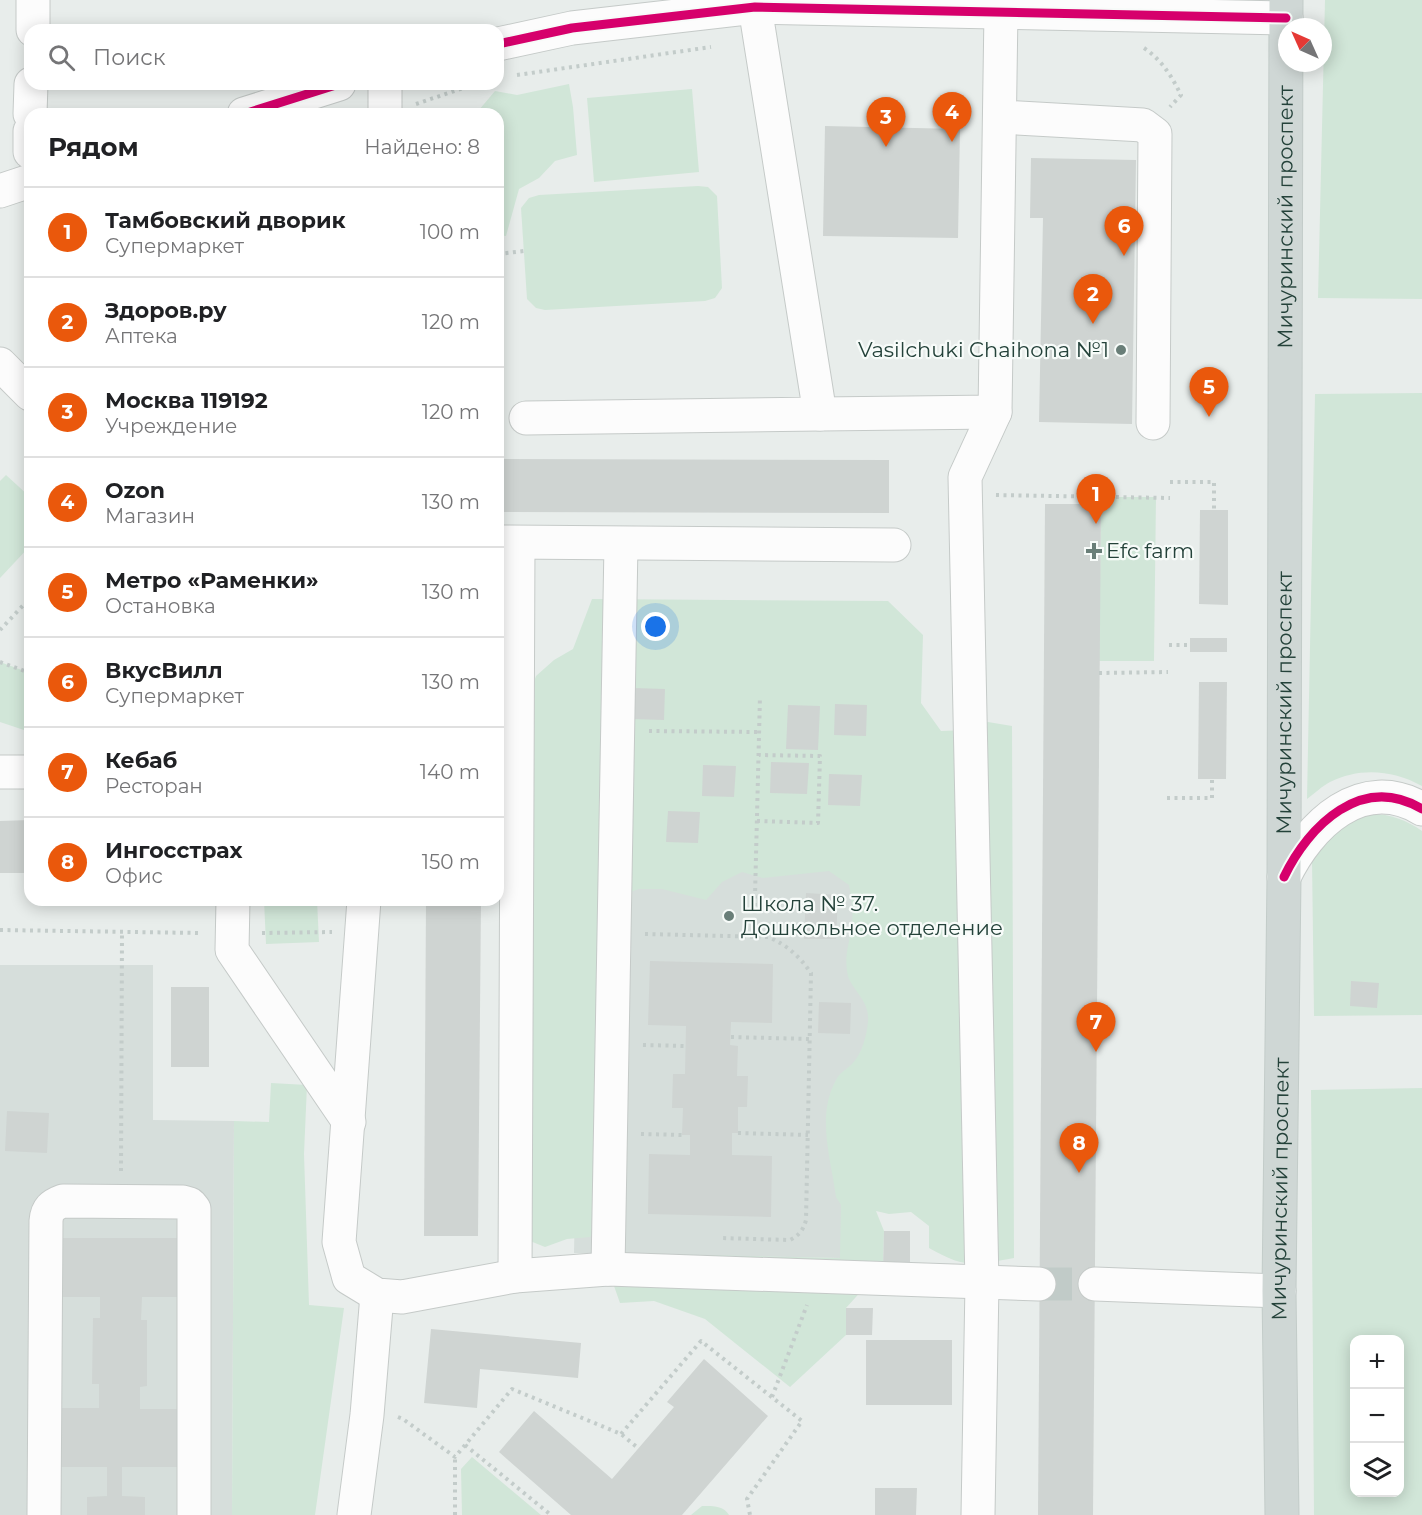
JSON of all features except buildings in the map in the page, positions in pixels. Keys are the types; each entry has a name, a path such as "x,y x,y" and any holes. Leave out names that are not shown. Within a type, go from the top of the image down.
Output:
{"main road":[{"name":"Мичуринский проспект","path":"1282,1515 1279,1291 1284,877 1286,9"}],"street":[{"path":"33,0 33,24"},
{"path":"755,7 820,414"},
{"path":"504,43 572,28 609,11 755,7 1001,11 1121,7 1286,9"},
{"path":"978,1515 982,1283 965,477 995,412 1001,11"},
{"path":"30,108 31,90"},
{"path":"263,108 320,90"},
{"path":"388,90 396,108"},
{"path":"1000,117 1143,124 1155,134 1152,423"},
{"path":"0,191 24,184"},
{"path":"0,364 24,388"},
{"path":"526,418 995,412"},
{"path":"515,1276 508,543 894,545"},
{"path":"608,1269 621,544"},
{"path":"0,772 24,772"},
{"path":"1284,877 1294,856 1306,839 1322,822 1350,804 1363,799 1394,798 1422,809"},
{"path":"233,906 232,950 349,1122"},
{"path":"363,915 339,1242 348,1278 377,1295 402,1297 515,1276 608,1269 1040,1284"},
{"path":"44,1515 46,1212 53,1204 63,1201 183,1202 195,1209 194,1515"},
{"path":"1095,1284 1279,1291"},
{"path":"354,1515 367,1414 377,1295"}],"path":[{"path":"510,76 760,39"},
{"path":"1138,44 1153,54 1166,69 1181,95"},
{"path":"403,108 457,90"},
{"path":"504,253 524,251"},
{"path":"1170,482 1214,482 1214,510"},
{"path":"965,495 1170,498"},
{"path":"0,630 24,604"},
{"path":"1169,645 1190,645"},
{"path":"0,663 24,671"},
{"path":"1099,673 1168,672"},
{"path":"754,936 760,696"},
{"path":"618,730 759,732"},
{"path":"757,821 818,823 820,756 759,755"},
{"path":"1167,798 1212,798 1212,779"},
{"path":"0,930 232,933 363,915"},
{"path":"120,1202 122,932"},
{"path":"614,934 769,937 784,944 801,958 811,973 804,1229 790,1240 710,1238"},
{"path":"730,1037 810,1039"},
{"path":"612,1044 685,1046"},
{"path":"738,1133 808,1135"},
{"path":"610,1134 682,1135"},
{"path":"772,1397 807,1305 796,1302"},
{"path":"621,1434 701,1341 802,1421 747,1499 750,1515"},
{"path":"455,1515 455,1457 512,1389 621,1434 638,1448"},
{"path":"367,1414 403,1419 455,1457"},
{"path":"465,1445 551,1515"}],"shaded area":[{"name":"Школа № 37. Дошкольное отделение","path":"586,622 884,627 873,1206 840,1258 574,1253"},
{"path":"0,965 153,965 153,1120 234,1121 232,1515 0,1515"}],"green space":[{"path":"1325,0 1422,0 1422,299 1318,298 1323,72 1332,72 1332,18 1325,18"},
{"path":"569,84 577,155 555,161 539,178 519,189 506,236 504,236 504,108 481,108 495,91 517,95"},
{"path":"692,89 699,172 594,182 587,98"},
{"path":"708,187 717,196 722,288 715,298 705,301 545,310 536,308 527,299 521,208 529,198 539,195"},
{"path":"1422,393 1422,786 1388,774 1365,772 1330,782 1307,799 1315,394"},
{"path":"6,475 24,492 24,552 0,578 0,481"},
{"path":"1109,497 1156,497 1154,661 1099,661 1101,504"},
{"path":"592,599 888,601 923,635 921,703 941,731 966,730 988,722 1012,726 1014,1258 970,1264 952,1259 929,1248 929,1226 911,1212 889,1214 876,1211 884,1231 883,1267 846,1308 846,1335 790,1387 705,1319 654,1301 620,1303 608,1269 608,1253 840,1258 841,1205 836,1197 829,1153 827,1108 837,1078 856,1060 861,1050 868,1014 864,1002 850,981 846,964 852,919 849,885 829,871 763,878 742,872 722,882 706,900 662,889 639,889 617,897 599,1226 590,1237 567,1239 545,1247 525,1239 528,698 536,676 554,660 573,649"},
{"path":"0,662 24,671 24,730 0,722"},
{"path":"1371,814 1398,818 1422,831 1422,1015 1314,1016 1312,860 1316,850 1347,821"},
{"path":"264,906 317,906 319,942 266,944"},
{"path":"271,1083 307,1085 304,1154 309,1305 344,1308 315,1515 232,1515 234,1121 269,1122"},
{"path":"1422,1088 1422,1515 1314,1515 1311,1090"},
{"path":"472,1457 541,1515 462,1515 461,1469"},
{"path":"702,1506 720,1508 729,1515 691,1515"}],"tunnel":[{"path":"1039,1284 1095,1284"}],"cycle path":[{"path":"504,43 572,28 755,7 1286,18"},
{"path":"263,108 320,90"},
{"path":"1284,877 1308,839 1340,810 1359,801 1379,797 1400,799 1422,809"}],"place":[{"name":"Ozon","path":"952,142"},
{"name":"Москва 119192","path":"886,147"},
{"name":"ВкусВилл","path":"1124,256"},
{"name":"Здоров.ру","path":"1093,324"},
{"name":"Vasilchuki Chaihona №1","path":"1121,350"},
{"name":"Метро «Раменки»","path":"1209,417"},
{"name":"Тамбовский дворик","path":"1096,524"},
{"name":"Efc farm","path":"1094,551"},
{"name":"Школа № 37. Дошкольное отделение","path":"729,916"},
{"name":"Кебаб","path":"1096,1052"},
{"name":"Ингосстрах","path":"1079,1173"}]}
